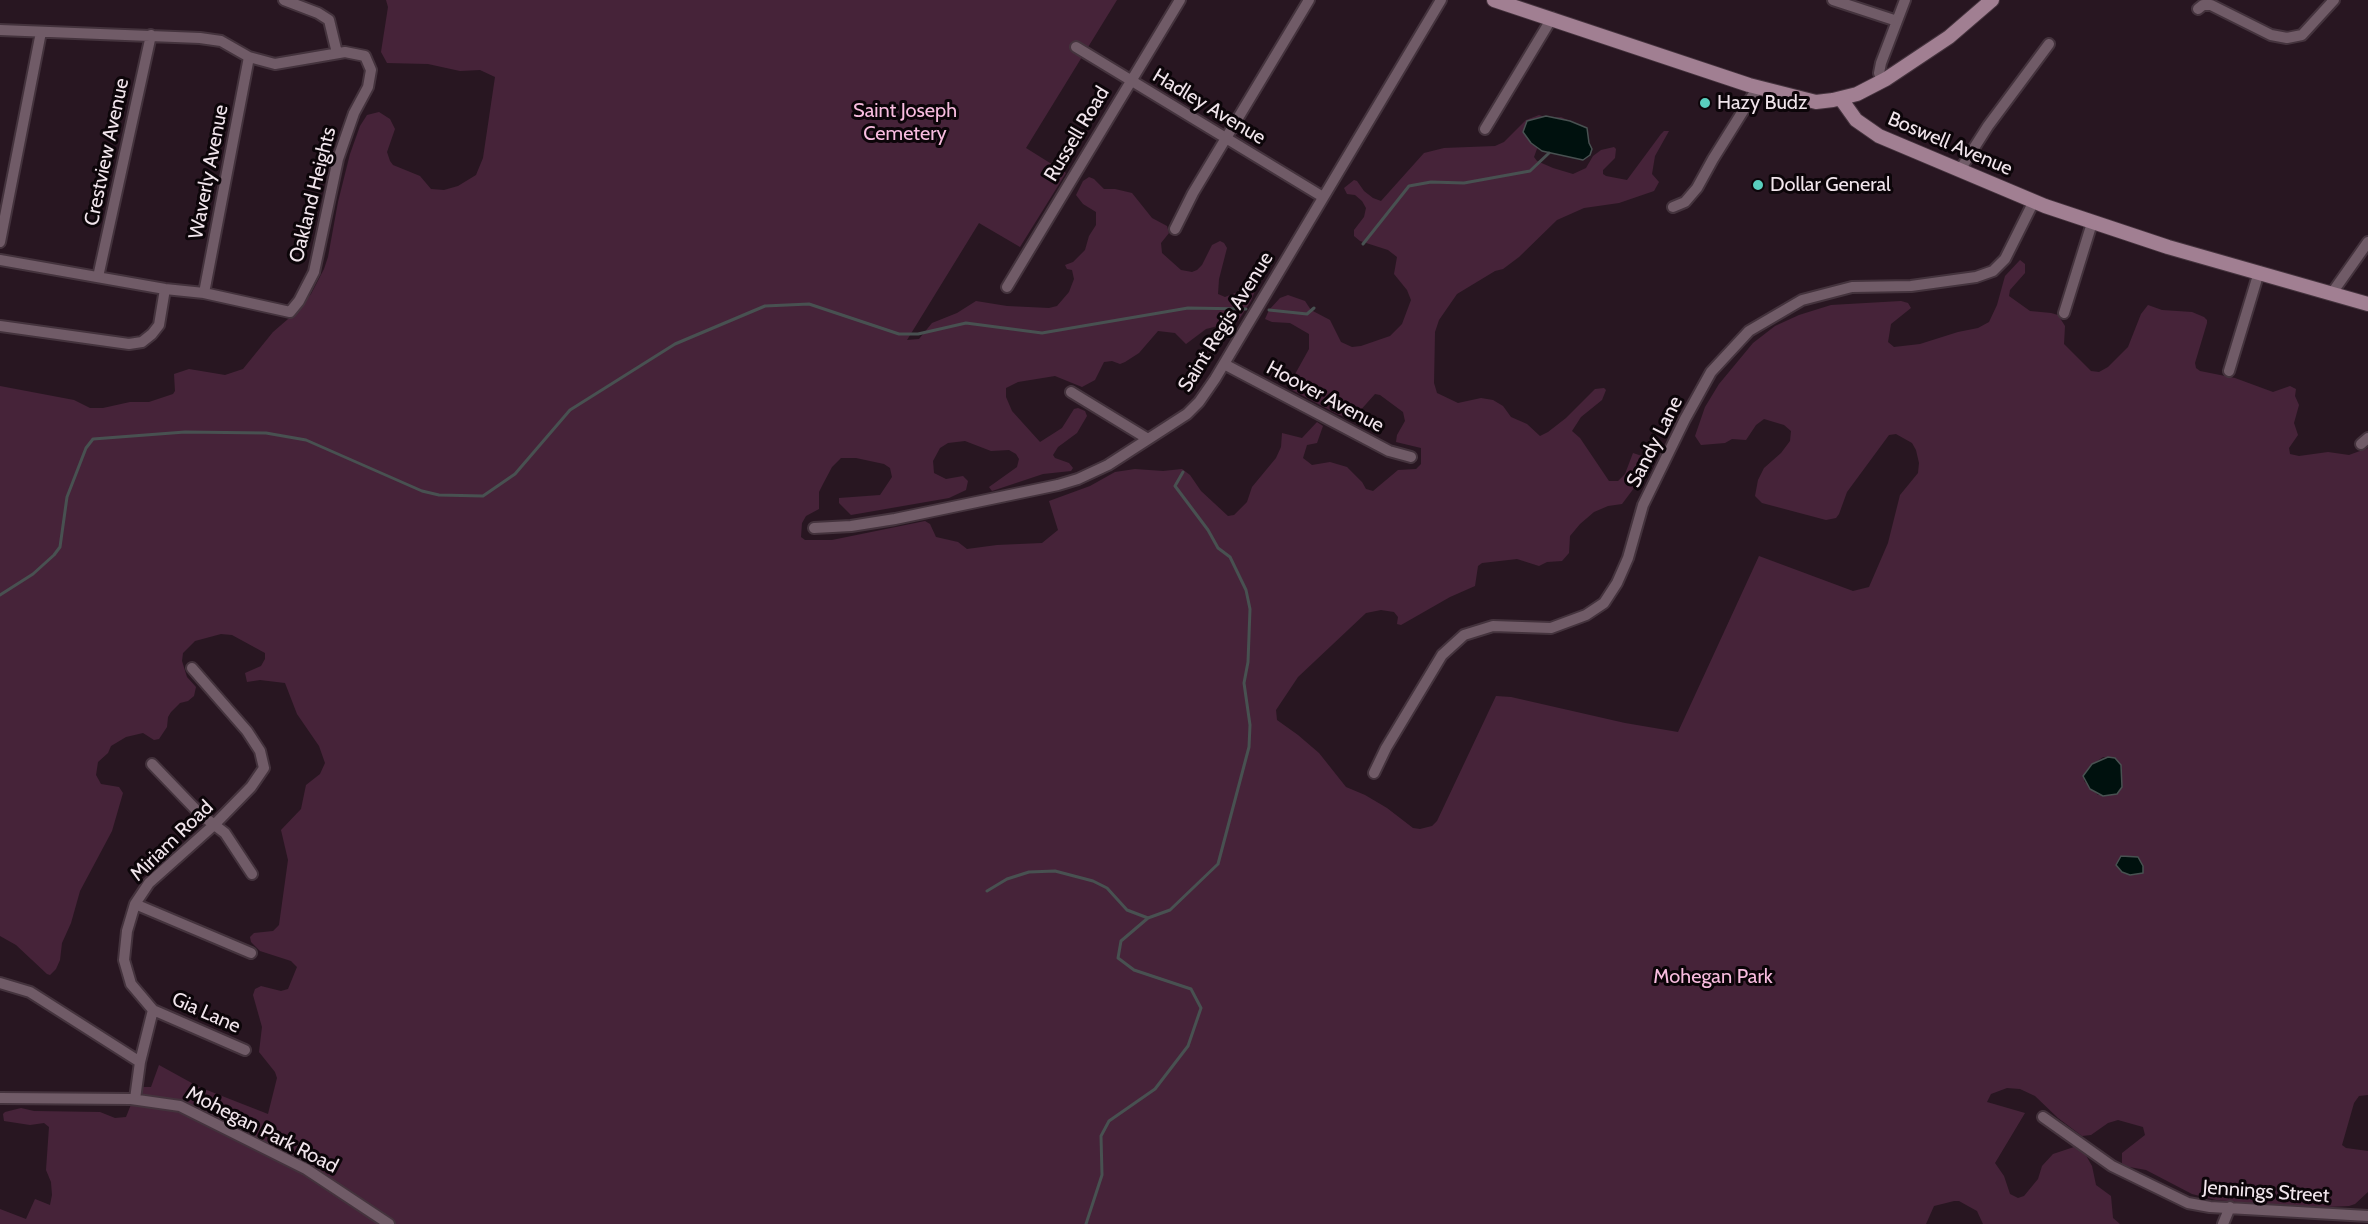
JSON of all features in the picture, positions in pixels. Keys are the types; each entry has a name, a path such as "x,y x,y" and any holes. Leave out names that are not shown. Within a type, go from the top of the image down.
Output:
{"street":[{"path":"284,0 318,13 329,20 337,53"},
{"name":"Russell Road","path":"1007,287 1180,0"},
{"path":"1175,229 1193,193 1310,0"},
{"name":"Saint Regis Avenue","path":"814,528 851,526 895,519 1058,485 1093,473 1193,408 1224,364 1441,0"},
{"path":"1494,0 1511,3 1758,87 1810,102 1841,99 1864,91 1882,81 1935,47 1992,0"},
{"path":"1833,0 1897,21"},
{"path":"1882,81 1879,73 1880,66 1905,0"},
{"path":"2198,9 2203,5 2211,5 2271,35 2287,39 2302,35 2334,0"},
{"path":"1485,129 1552,18"},
{"name":"Oakland Heights","path":"0,30 200,38 221,41 249,57 275,64 345,52 365,56 371,70 368,87 344,136 314,272 299,301 290,312 204,293 165,289 0,260"},
{"path":"0,242 41,32"},
{"name":"Crestview Avenue","path":"98,277 151,35"},
{"path":"1960,170 1988,126 2049,44"},
{"name":"Hadley Avenue","path":"1076,48 1323,197"},
{"name":"Waverly Avenue","path":"204,293 249,57"},
{"path":"1673,207 1685,202 1697,188 1758,87"},
{"name":"Boswell Avenue","path":"1841,99 1851,116 1872,132 2034,201 2092,223 2368,304"},
{"name":"Sandy Lane","path":"1374,773 1386,748 1442,655 1464,635 1493,626 1551,628 1586,615 1604,603 1617,583 1628,558 1643,505 1685,419 1711,372 1749,331 1802,300 1851,287 1911,286 1976,277 1993,271 2005,259 2034,201"},
{"path":"2064,314 2092,223"},
{"path":"2332,293 2368,242"},
{"path":"2229,371 2259,272"},
{"path":"0,326 129,344 142,342 159,325 165,289"},
{"name":"Hoover Avenue","path":"1224,364 1389,451 1411,457"},
{"path":"1071,392 1148,439"},
{"name":"Miriam Road","path":"153,1010 131,984 124,960 127,931 135,904 149,882 215,824 251,788 264,768 260,751 247,731 192,669"},
{"path":"152,764 200,814 225,833 252,874"},
{"path":"135,904 251,953"},
{"path":"0,982 30,992 141,1062"},
{"path":"135,1099 153,1010"},
{"name":"Gia Lane","path":"153,1010 245,1050"},
{"name":"Mohegan Park Road","path":"0,1098 135,1099 175,1105 203,1116 306,1169 389,1224"},
{"name":"Jennings Street","path":"2043,1117 2112,1166 2172,1197 2198,1206 2368,1216"},
{"path":"2223,1224 2230,1208"}],"green space":[{"path":"386,0 1117,0 1026,148 1066,173 1020,247 979,223 907,340 919,339 932,323 957,313 976,301 1007,306 1049,308 1057,306 1069,292 1074,279 1072,270 1067,269 1065,265 1073,262 1085,250 1089,236 1096,225 1096,212 1083,204 1076,195 1083,181 1089,177 1104,189 1132,193 1152,218 1167,226 1169,233 1161,243 1162,253 1181,270 1192,272 1197,270 1212,245 1220,241 1224,243 1227,248 1219,279 1218,294 1225,297 1253,286 1256,288 1251,301 1238,321 1206,329 1186,344 1175,333 1158,331 1139,353 1125,362 1120,364 1112,361 1104,362 1095,380 1082,387 1055,376 1018,382 1006,388 1006,397 1012,411 1040,442 1062,428 1074,409 1085,411 1087,416 1077,433 1058,447 1053,455 1069,463 1073,468 1071,471 1043,474 992,491 989,487 1017,467 1019,459 1016,454 1009,450 991,451 965,441 948,443 940,448 933,461 934,473 946,479 963,476 968,481 966,490 949,498 851,515 839,503 839,498 880,495 892,477 890,468 884,464 856,458 841,458 832,467 819,492 819,509 806,516 802,523 801,537 805,540 832,540 925,521 930,524 936,537 958,542 967,549 1042,543 1058,530 1049,501 1090,486 1115,472 1135,469 1163,471 1182,469 1190,475 1201,491 1228,516 1234,515 1247,502 1252,487 1276,458 1281,447 1282,433 1302,438 1317,422 1323,426 1317,443 1307,445 1303,458 1312,465 1330,462 1347,467 1366,489 1373,491 1398,470 1416,469 1421,464 1421,448 1396,442 1397,435 1405,421 1403,412 1380,395 1375,394 1356,418 1350,419 1292,390 1289,385 1309,349 1309,334 1290,323 1272,322 1265,319 1269,310 1280,298 1288,295 1305,301 1311,310 1330,320 1341,342 1352,347 1390,336 1402,324 1411,300 1407,290 1394,274 1397,257 1388,250 1360,241 1354,236 1354,230 1364,217 1366,208 1362,201 1355,195 1347,194 1344,188 1354,180 1357,181 1364,191 1381,201 1424,153 1444,148 1495,146 1504,142 1526,120 1539,115 1548,118 1561,117 1570,121 1538,146 1534,157 1537,161 1573,174 1586,168 1593,156 1601,150 1614,147 1616,149 1615,158 1603,170 1603,174 1627,180 1661,134 1669,131 1655,156 1652,174 1659,182 1654,191 1619,203 1584,208 1557,220 1519,257 1503,269 1495,271 1457,294 1439,320 1435,332 1434,383 1437,393 1458,403 1481,398 1493,400 1503,406 1511,417 1527,424 1540,436 1566,418 1595,389 1604,388 1606,390 1602,400 1581,417 1572,431 1580,438 1609,481 1618,481 1625,474 1633,453 1642,456 1645,465 1637,484 1622,504 1608,506 1594,512 1580,524 1570,536 1569,553 1562,561 1547,562 1539,566 1517,559 1482,563 1478,566 1475,586 1450,597 1401,625 1397,624 1398,617 1394,612 1381,610 1366,613 1298,677 1276,710 1277,720 1319,753 1346,787 1387,808 1413,828 1432,826 1437,821 1496,696 1511,697 1625,723 1678,732 1759,556 1853,591 1869,587 1888,543 1900,495 1918,473 1919,463 1912,443 1896,434 1889,435 1847,492 1839,514 1836,518 1826,520 1762,503 1755,496 1758,480 1764,468 1781,453 1790,441 1791,431 1784,425 1764,419 1756,425 1746,440 1732,439 1725,443 1701,445 1695,436 1705,407 1719,384 1753,343 1775,326 1799,315 1831,305 1901,301 1908,303 1911,308 1891,324 1888,342 1894,347 1920,344 1978,328 1989,322 1997,305 2005,276 2020,260 2025,264 2025,273 2010,290 2009,296 2030,311 2058,315 2065,326 2064,344 2091,371 2099,372 2108,367 2128,347 2141,314 2148,305 2162,310 2192,312 2204,317 2207,323 2195,363 2196,368 2200,371 2235,378 2273,392 2290,386 2296,389 2295,396 2299,405 2294,423 2298,435 2289,448 2290,454 2299,456 2328,452 2349,455 2368,448 2368,1095 2359,1096 2354,1103 2342,1145 2346,1148 2368,1151 2368,1192 2355,1204 2349,1206 2304,1208 2216,1200 2192,1194 2146,1170 2124,1166 2122,1153 2145,1135 2143,1127 2118,1120 2108,1123 2091,1135 2082,1136 2058,1118 2035,1096 2020,1089 2007,1088 1991,1094 1987,1102 2025,1113 1995,1163 2004,1176 2010,1194 2018,1198 2024,1196 2038,1179 2042,1166 2053,1154 2074,1147 2084,1152 2092,1166 2096,1185 2111,1196 2113,1218 2120,1224 1983,1224 1977,1211 1959,1201 1954,1201 1934,1206 1926,1224 0,1224 0,1209 26,1219 35,1199 50,1205 52,1195 51,1182 46,1170 49,1127 44,1123 30,1125 4,1121 5,1112 21,1108 34,1111 100,1112 115,1118 126,1117 138,1087 151,1087 159,1065 199,1087 268,1114 277,1078 259,1052 262,1027 253,995 255,989 261,986 281,991 288,989 297,967 291,961 260,951 251,942 250,937 254,933 273,931 279,925 288,860 281,830 301,809 306,785 320,774 325,763 319,746 297,714 285,683 260,680 247,682 245,673 261,666 265,653 232,635 221,634 195,641 183,653 182,661 187,677 196,687 194,696 180,703 171,712 167,727 159,739 154,740 143,733 126,737 111,746 108,753 98,762 96,775 101,784 119,787 123,793 112,831 80,891 71,923 62,943 60,960 56,969 50,975 47,974 16,945 0,936 0,386 74,400 90,408 103,408 130,402 149,402 173,394 175,391 174,374 189,369 225,375 243,369 273,332 295,313 311,294 324,269 350,154 360,126 367,115 379,112 390,119 395,129 387,152 390,161 393,165 420,176 431,189 444,190 458,186 476,175 483,158 495,77 480,70 460,71 428,64 387,63 381,52 388,7","holes":["2103,757 2108,757 2122,769 2122,787 2117,794 2098,795 2084,781 2084,774 2090,766"]}],"shaded area":[{"path":"1546,116 1570,121 1587,128 1592,149 1590,155 1583,160 1542,151 1531,143 1523,132 1527,121"},
{"path":"2108,757 2115,758 2121,765 2122,787 2117,794 2103,796 2090,789 2083,776 2092,764"},
{"path":"2121,856 2138,857 2143,866 2143,873 2130,875 2122,872 2116,865"}],"waterway":[{"path":"1363,244 1409,186 1431,182 1464,183 1530,171 1549,153"},
{"path":"0,595 33,574 60,547 67,497 86,448 93,439 185,432 266,433 306,440 422,491 439,495 483,496 515,474 570,410 675,344 765,306 809,304 899,334 918,334 966,323 1042,333 1188,308 1246,309"},
{"path":"1269,310 1307,314 1314,308"},
{"path":"1086,1224 1102,1175 1101,1136 1109,1121 1155,1089 1188,1046 1201,1008 1191,989 1134,970 1118,958 1121,941 1148,918 1170,910 1218,864 1249,747 1250,725 1244,683 1248,662 1250,609 1246,590 1230,557 1218,548 1208,530 1175,486 1183,472"},
{"path":"987,891 1007,879 1029,872 1055,871 1093,881 1107,888 1127,910 1148,918"}],"place":[{"name":"Hazy Budz","path":"1705,103"},
{"name":"Dollar General","path":"1758,185"}],"park label":[{"name":"Saint Joseph Cemetery","path":"905,122"},
{"name":"Mohegan Park","path":"1713,977"}]}
